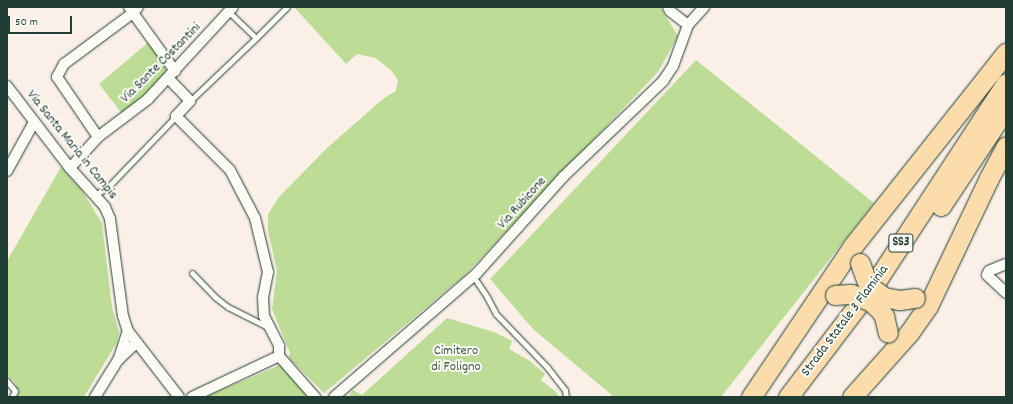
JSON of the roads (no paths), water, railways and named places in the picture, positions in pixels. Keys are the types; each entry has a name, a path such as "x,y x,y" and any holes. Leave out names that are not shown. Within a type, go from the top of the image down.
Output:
{"highway":[{"path":"751,397 852,247 1006,53"},
{"name":"Strada Statale 3 Flaminia","path":"788,397 877,280 1006,83"},
{"name":"Strada Statale 3 Flaminia","path":"804,397 889,285 1006,108"},
{"path":"852,397 919,320 937,290 943,274 989,178 1006,146"},
{"path":"877,216 860,250 860,263 868,284 884,297 900,300 915,298 931,290 943,274"},
{"path":"805,316 835,295 851,294 870,301 884,316 888,333 887,348 879,365"}],"street":[{"path":"668,7 670,11 688,25"},
{"name":"Via Rubicone","path":"334,397 473,276 563,177 663,80 673,66 688,25 704,7"},
{"path":"98,138 57,77 64,64 133,9 171,75 190,101 176,116 230,170 255,218 268,272 263,297 264,316 279,346 279,356 315,397"},
{"name":"Via Sante Costantini","path":"70,168 98,138 148,99 231,9"},
{"name":"Via Santa Maria in Campis","path":"7,86 70,168 105,207 110,219 123,316 128,331 179,397"},
{"path":"7,171 34,122"},
{"path":"1006,264 989,271 987,275 1006,293"},
{"path":"95,397 118,360 128,331"},
{"path":"118,360 136,343"},
{"path":"192,397 279,356"}],"lane":[{"path":"190,101 287,7"},
{"path":"231,9 256,38"},
{"path":"95,195 108,187 176,116"},
{"path":"192,273 228,307 270,328"},
{"path":"473,276 496,314 548,367 565,390 566,397"},
{"path":"7,381 15,391 12,397"}],"park label":[{"name":"Cimitero di Foligno","path":"456,360"}]}
